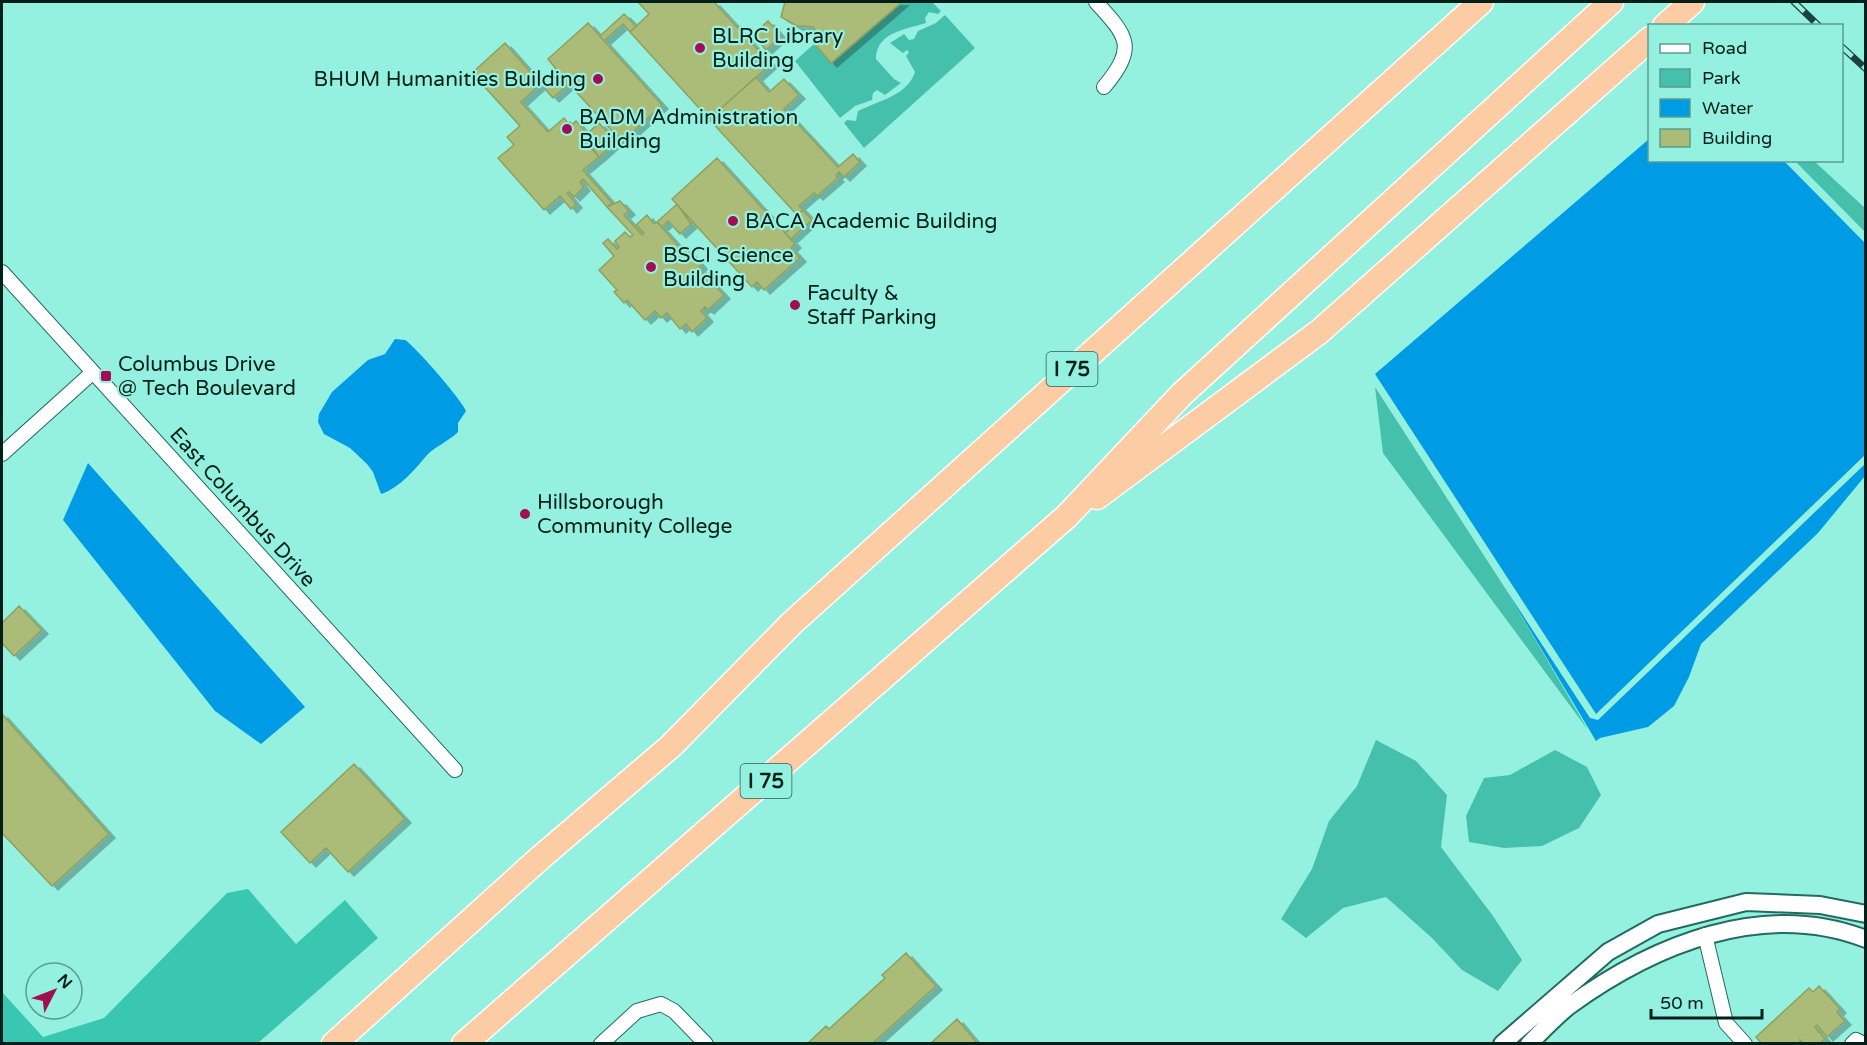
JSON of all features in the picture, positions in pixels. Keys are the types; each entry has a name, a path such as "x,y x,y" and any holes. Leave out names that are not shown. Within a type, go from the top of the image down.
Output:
{"highway":[{"name":"I 75","path":"334,1044 540,858 671,746 792,623 1481,2"},
{"name":"I 75","path":"464,1044 1067,516 1182,394 1611,2"},
{"path":"1667,24 1692,2"},
{"path":"1067,516 1120,482 1319,332 1648,41"}],"street":[{"path":"1096,2 1118,26 1125,41 1125,55 1119,68 1104,87"},
{"name":"East Columbus Drive","path":"2,272 455,770"},
{"path":"2,454 92,373"},
{"path":"1502,1044 1562,989 1608,952 1658,924 1746,902 1820,904 1866,914"},
{"path":"1710,910 1705,935 1726,1023 1744,1044"},
{"path":"1529,1044 1568,1007 1620,973 1670,947 1705,935 1749,925 1782,924 1814,927 1866,939"},
{"path":"601,1044 637,1011 649,1005 662,1004 674,1011 706,1044"},
{"path":"1852,1044 1856,1040 1864,1044"}],"green space":[{"path":"902,2 932,2 941,11 938,14 929,12 925,18 926,23 894,33 881,43 876,59 894,79 901,83 885,95 877,90 873,93 872,100 855,106 840,118 795,61 814,44 832,63"},
{"path":"945,15 975,48 864,148 844,123 847,120 856,121 858,111 883,101 906,87 915,72 906,56 909,52 907,50 903,53 890,43 904,34 909,40 914,39 918,31 936,23"},
{"path":"1796,162 1815,162 1865,208 1865,232"},
{"path":"1375,387 1505,588 1588,730 1383,453"},
{"path":"1376,740 1416,761 1447,795 1441,847 1493,916 1522,960 1498,991 1462,970 1432,938 1386,897 1343,908 1306,938 1281,919 1312,869 1329,821 1357,786"},
{"path":"1555,750 1587,767 1601,795 1579,828 1542,846 1504,848 1469,842 1466,816 1484,778 1510,775"},
{"path":"248,889 296,944 345,900 378,938 258,1043 2,1043 2,992 24,1016 24,1021 28,1021 43,1037 104,1018 227,893"}],"water":[{"path":"1648,140 1648,162 1785,162 1865,243 1865,455 1596,714 1375,374"},
{"path":"395,339 405,340 417,351 466,411 458,423 458,432 431,451 401,483 381,494 373,472 367,464 350,448 324,434 318,422 319,414 332,392 368,360 385,354"},
{"path":"88,463 305,707 261,744 215,711 63,520"},
{"path":"1865,464 1865,476 1818,533 1701,644 1689,677 1674,706 1648,727 1600,738 1596,741 1505,588 1590,718 1598,720"}],"building":[{"name":"BLRC Library Building","path":"638,2 714,2 771,64 709,119 630,32 649,14"},
{"path":"785,2 902,2 831,63 813,42 819,36 813,27 797,26 781,17"},
{"path":"624,14 636,26 630,32 623,24 604,41 600,36"},
{"path":"768,21 781,36 766,50 753,35"},
{"name":"BHUM Humanities Building","path":"588,23 662,105 622,142 569,84 553,98 545,89 561,75 548,59"},
{"name":"BADM Administration Building","path":"505,43 541,84 521,102 548,132 564,118 570,126 576,121 590,137 585,141 599,157 583,170 612,203 607,207 583,179 580,182 584,187 574,197 569,192 567,193 576,204 571,209 560,196 544,210 498,158 514,145 507,137 520,126 472,73"},
{"path":"756,77 769,92 784,79 799,95 784,109 838,167 853,154 860,162 844,177 839,172 836,176 838,178 817,196 814,193 799,206 803,210 797,215 709,119"},
{"path":"599,123 611,136 614,133 620,138 599,157 594,151 601,145 589,132"},
{"name":"BACA Academic Building","path":"717,158 795,244 791,248 800,258 764,290 757,282 752,287 672,199"},
{"name":"BSCI Science Building","path":"620,201 629,211 624,215 642,235 644,233 636,225 647,215 654,224 657,222 684,252 687,249 701,265 699,268 724,295 708,310 705,307 701,311 707,318 692,332 686,324 680,329 667,313 661,318 655,311 645,320 627,300 624,303 614,292 617,290 599,270 614,256 603,243 608,239 617,249 619,247 615,241 625,232 630,237 633,235 607,207"},
{"path":"677,204 691,224 680,234 668,221 662,227 657,222"},
{"path":"803,210 812,220 791,239 785,233 801,219 797,215"},
{"path":"19,606 42,630 14,656 2,643 2,623"},
{"path":"2,714 109,834 52,886 2,833"},
{"path":"354,764 405,819 348,872 326,848 310,863 281,832"},
{"path":"906,953 936,986 872,1044 807,1044 826,1026 829,1029 885,978 882,975"},
{"path":"1819,986 1840,1009 1837,1012 1845,1021 1827,1037 1817,1025 1815,1027 1825,1039 1819,1044 1804,1044 1800,1040 1800,1044 1762,1044 1756,1037 1809,988 1813,992"},
{"path":"957,1019 978,1044 930,1044"}],"railway":[{"path":"1794,2 1817,24"},
{"path":"1843,48 1866,69"}],"place":[{"name":"BLRC Library Building","path":"700,48"},
{"name":"BHUM Humanities Building","path":"598,79"},
{"name":"BADM Administration Building","path":"567,129"},
{"name":"BACA Academic Building","path":"733,221"},
{"name":"BSCI Science Building","path":"651,267"},
{"name":"Faculty & Staff Parking","path":"795,305"},
{"name":"Columbus Drive @ Tech Boulevard","path":"106,376"},
{"name":"Hillsborough Community College","path":"525,514"}]}
